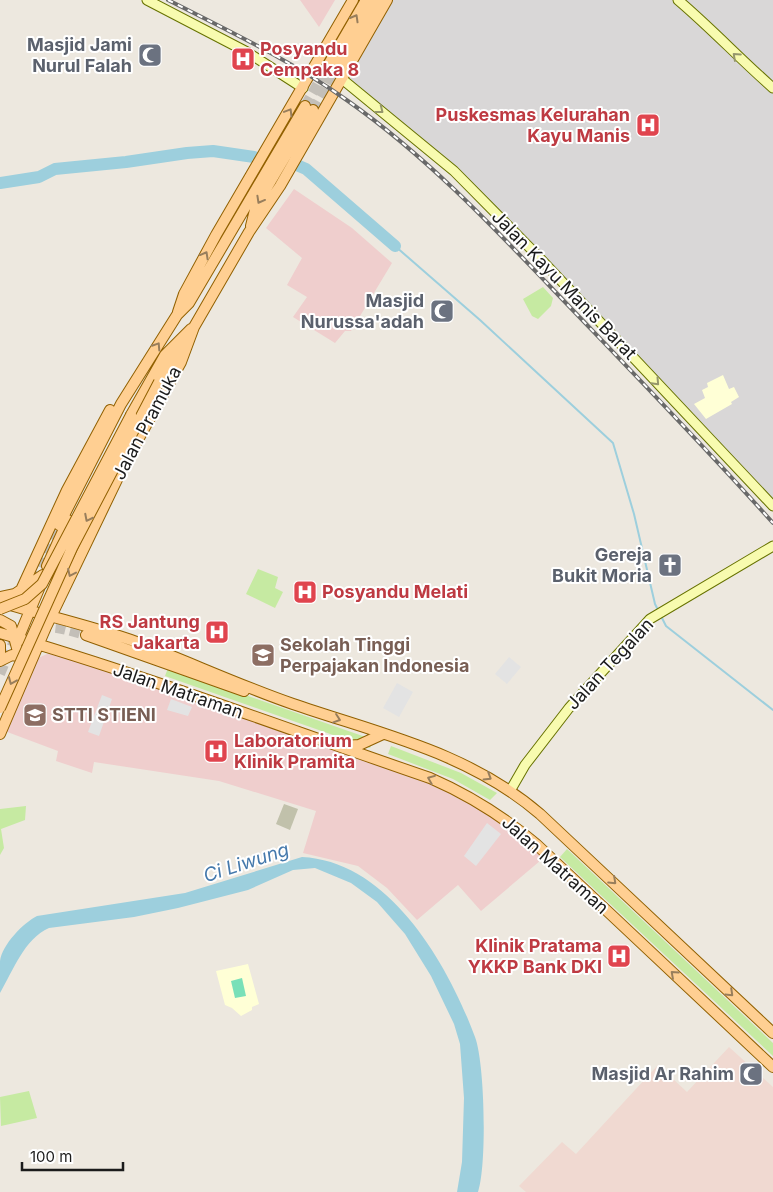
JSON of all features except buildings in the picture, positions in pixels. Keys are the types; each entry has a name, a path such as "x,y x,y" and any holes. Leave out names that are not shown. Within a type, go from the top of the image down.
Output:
{"main road":[{"name":"Jalan Pramuka","path":"131,387 177,315 188,303 252,194 303,88 353,0"},
{"name":"Jalan Pramuka","path":"50,617 125,463 181,362 194,327 249,232 264,213 296,159 366,0"},
{"name":"Jalan Pramuka","path":"335,72 376,0"},
{"name":"Jalan Pramuka","path":"335,72 387,0"},
{"name":"Jalan Pramuka","path":"177,315 184,294 266,164 309,108 286,155 266,164"},
{"name":"Jalan Pramuka","path":"249,232 266,164"},
{"path":"252,194 266,164"},
{"path":"0,708 72,548 159,382 194,327"},
{"path":"0,609 25,599 42,584 131,415 165,355 194,327"},
{"name":"Jalan Pramuka","path":"16,634 29,611 73,510 129,402 138,377"},
{"path":"59,525 131,387"},
{"path":"21,590 87,452 114,403 131,387"},
{"path":"0,597 21,590 43,578 48,592 61,595 63,609 74,623"},
{"name":"Jalan Matraman","path":"0,602 128,640 291,703 469,765 508,789 588,857 773,1034"},
{"path":"0,734 50,617"},
{"path":"0,620 8,623 16,634 20,659 27,671"},
{"path":"0,633 16,634 40,642"},
{"name":"Jalan Matraman","path":"86,634 232,687 291,703"},
{"name":"Jalan Matraman","path":"40,642 430,778 493,812 536,844 773,1067"},
{"name":"Jalan Matraman","path":"40,642 342,745 359,745 383,734"},
{"path":"0,645 0,653"},
{"path":"0,661 12,654 20,659"},
{"path":"27,671 42,655 77,656"}],"street":[{"path":"147,0 247,52 303,88"},
{"path":"678,0 773,88"},
{"name":"Jalan Kayu Manis Barat","path":"335,72 454,171 541,260 773,506"},
{"name":"Jalan Tegalan","path":"508,789 575,701 638,630 666,608 773,546"}],"shaded area":[{"path":"300,0 335,0 319,27"},
{"path":"387,0 773,0 773,504 498,213 415,133 342,79"},
{"path":"294,189 352,228 392,263 351,331 345,331 335,343 293,317 307,297 287,285 302,258 266,228"},
{"path":"723,375 729,389 734,387 739,397 731,402 732,404 706,419 694,404 705,398 702,390 708,387 707,383"},
{"path":"47,654 77,656 457,791 547,855 481,911 458,885 417,920 387,888 358,866 303,853 316,811 219,781 94,762 92,773 56,761 58,751 2,730 36,659"},
{"path":"509,657 521,667 507,684 495,674"},
{"path":"397,683 413,692 399,717 383,708"},
{"path":"102,695 112,699 99,736 88,732"},
{"path":"171,699 192,707 188,716 167,710"},
{"path":"284,804 298,809 290,830 276,824"},
{"path":"487,823 501,834 476,866 464,856"},
{"path":"248,964 259,1004 241,1016 225,1005 216,971"},
{"path":"729,1047 773,1087 773,1192 526,1192 519,1186 562,1142 576,1154 658,1065 687,1092"}],"green space":[{"path":"543,287 553,298 551,306 538,319 532,316 523,299"},
{"path":"258,569 278,577 275,588 283,592 275,608 246,594"},
{"path":"168,668 374,740 370,748 165,676"},
{"path":"391,746 461,773 497,793 490,800 453,779 388,754"},
{"path":"26,806 25,820 1,829 4,848 0,855 0,809"},
{"path":"567,849 773,1043 773,1056 560,857"},
{"path":"242,978 246,996 235,998 231,981"},
{"path":"29,1091 37,1118 1,1126 0,1097"}],"water":[{"path":"302,857 333,863 362,877 388,896 411,921 449,979 475,1037 481,1069 484,1138 481,1179 478,1192 457,1192 462,1162 464,1098 460,1044 454,1024 431,976 405,934 377,902 351,883 315,868 293,870 248,890 178,908 134,917 49,928 40,933 26,948 0,993 0,961 5,948 20,929 37,916 185,893"}],"waterway":[{"path":"0,183 39,177 55,169 126,162 187,153 213,151 254,157"},
{"path":"299,166 306,169 395,246"},
{"path":"395,246 480,320 613,443 634,514 655,604 659,612"},
{"path":"661,616 666,626 773,710"}],"tunnel":[{"path":"305,106 327,67"},
{"path":"313,110 335,71"},
{"path":"37,582 59,525"},
{"path":"15,644 33,632 48,628 64,629 86,635"},
{"path":"0,674 16,636"}],"railway":[{"path":"168,0 260,47 327,86 407,146 514,249 670,411 773,523"}],"place":[{"name":"Masjid Jami Nurul Falah","path":"150,55"},
{"name":"Posyandu Cempaka 8","path":"243,59"},
{"name":"Puskesmas Kelurahan Kayu Manis","path":"648,125"},
{"name":"Masjid Nurussa'adah","path":"442,311"},
{"name":"Gereja Bukit Moria","path":"670,565"},
{"name":"Posyandu Melati","path":"305,592"},
{"name":"RS Jantung Jakarta","path":"217,632"},
{"name":"Sekolah Tinggi Perpajakan Indonesia","path":"263,655"},
{"name":"STTI STIENI","path":"35,715"},
{"name":"Laboratorium Klinik Pramita","path":"216,751"},
{"name":"Klinik Pratama YKKP Bank DKI","path":"619,956"},
{"name":"Masjid Ar Rahim","path":"751,1074"}],"water label":[{"name":"Ci Liwung","path":"246,862"}]}
